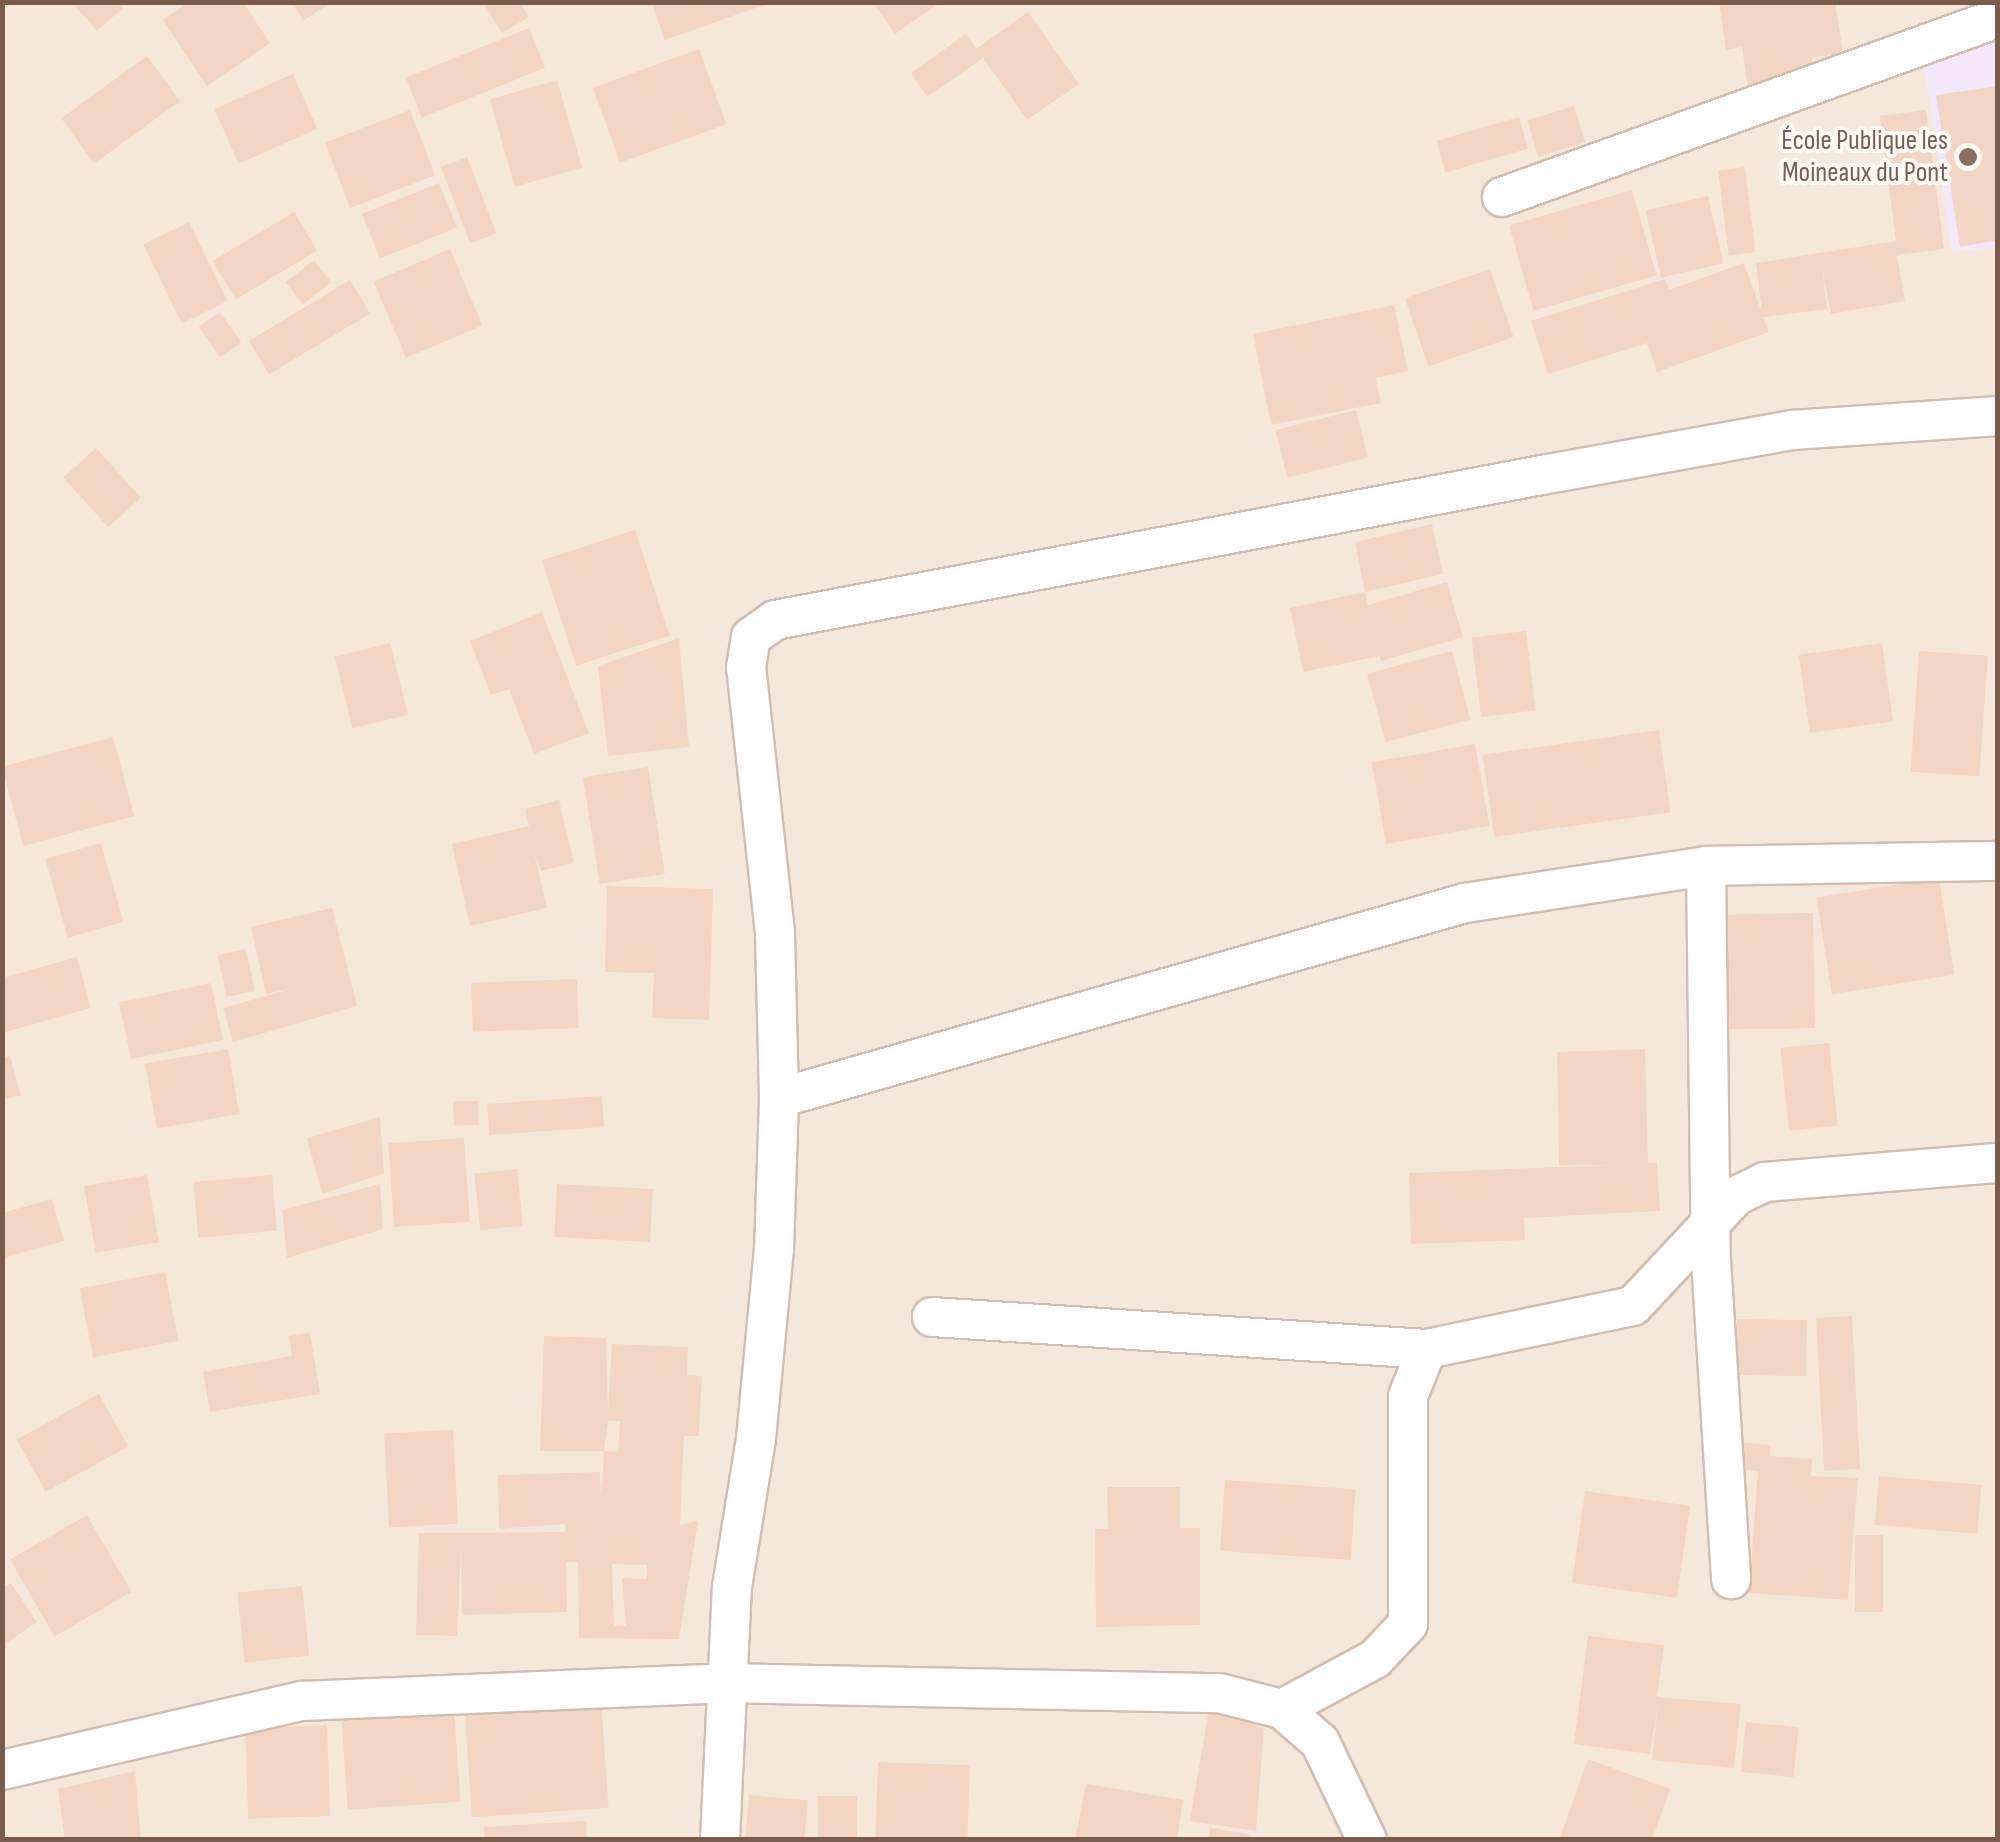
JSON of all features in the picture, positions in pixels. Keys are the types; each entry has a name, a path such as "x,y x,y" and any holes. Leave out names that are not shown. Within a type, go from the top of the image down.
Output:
{"street":[{"path":"1502,197 1998,18"},
{"path":"720,1840 725,1683 772,1269 779,1098 775,933 746,668 751,637 775,620 1794,430 1998,416"},
{"path":"779,1098 1465,903 1706,866 1998,862"},
{"path":"1706,866 1711,1224 1731,1579"},
{"path":"932,1317 1428,1349 1633,1306 1736,1196 1765,1182 1998,1164"},
{"path":"1282,1709 1375,1659 1408,1624 1408,1396 1428,1349"},
{"path":"2,1770 302,1701 725,1683 1219,1693 1282,1709 1320,1742 1367,1840"}],"shaded area":[{"path":"3,3 1997,3 1997,1839 3,1839"},
{"name":"École Publique les Moineaux du Pont","path":"1997,28 1997,248 1952,251 1924,66"}],"building":[{"path":"72,2 118,2 123,8 97,31"},
{"path":"189,2 243,2 270,43 207,86 163,20"},
{"path":"292,2 332,2 303,21"},
{"path":"520,2 529,17 502,33 484,4"},
{"path":"651,2 770,2 770,3 665,40"},
{"path":"873,2 941,2 895,34"},
{"path":"1719,2 1835,2 1843,53 1812,58 1815,77 1748,88 1742,47 1726,50"},
{"path":"1028,12 1079,84 1027,120 983,58 927,97 911,73 966,34 976,49"},
{"path":"529,28 545,68 422,118 406,78"},
{"path":"699,49 726,124 620,163 593,88"},
{"path":"147,56 180,101 94,164 61,118"},
{"path":"293,74 317,129 239,164 214,109"},
{"path":"557,80 582,167 515,187 490,99"},
{"name":"École Publique les Moineaux du Pont","path":"1998,86 1998,240 1960,247 1936,95"},
{"path":"1574,106 1585,142 1538,157 1527,120"},
{"path":"410,110 435,175 350,208 325,143"},
{"path":"1926,110 1944,249 1897,255 1905,301 1831,314 1822,268 1827,309 1763,317 1769,332 1657,372 1647,343 1548,374 1531,321 1665,279 1669,290 1744,263 1762,313 1756,263 1896,241 1880,116"},
{"path":"1519,117 1528,149 1445,172 1436,141"},
{"path":"467,157 496,234 470,244 441,167"},
{"path":"1745,167 1755,252 1729,256 1718,170"},
{"path":"439,183 457,228 380,259 362,214"},
{"path":"1632,190 1657,276 1533,311 1509,225"},
{"path":"1708,196 1724,263 1661,278 1646,210"},
{"path":"294,212 317,251 236,300 213,261"},
{"path":"189,222 228,301 182,323 143,244"},
{"path":"450,249 482,325 406,358 374,281"},
{"path":"314,260 331,282 303,304 286,282"},
{"path":"1490,269 1513,337 1428,366 1405,298"},
{"path":"350,280 370,313 269,374 249,341"},
{"path":"1394,305 1408,371 1376,378 1381,403 1271,425 1253,334"},
{"path":"220,312 241,342 220,357 199,327"},
{"path":"1356,410 1368,458 1287,478 1275,430"},
{"path":"96,448 141,498 108,527 63,477"},
{"path":"1432,524 1443,574 1365,592 1355,542"},
{"path":"635,530 669,636 576,666 542,560"},
{"path":"1447,582 1463,637 1381,661 1380,656 1303,672 1290,608 1365,592 1368,605"},
{"path":"542,612 589,733 534,754 509,689 491,695 470,641"},
{"path":"1526,631 1536,710 1481,717 1471,638"},
{"path":"679,638 689,747 608,756 598,666"},
{"path":"390,643 408,715 353,729 335,657"},
{"path":"1882,643 1893,721 1810,733 1799,655"},
{"path":"1452,651 1470,720 1385,742 1367,674"},
{"path":"1919,651 1988,656 1979,777 1911,772"},
{"path":"1659,730 1671,812 1494,837 1483,755"},
{"path":"113,737 134,816 23,846 2,767"},
{"path":"1475,744 1489,826 1386,844 1372,762"},
{"path":"648,767 665,874 600,884 583,777"},
{"path":"559,800 574,863 541,871 534,851 547,908 470,926 452,844 529,826 525,809"},
{"path":"101,843 124,922 68,938 45,859"},
{"path":"1939,878 1954,975 1832,994 1817,897"},
{"path":"607,886 713,889 709,1020 652,1018 654,973 605,972"},
{"path":"332,908 357,1006 233,1042 223,1008 294,988 266,994 251,927"},
{"path":"1813,913 1815,1028 1721,1030 1719,915"},
{"path":"246,949 255,991 227,997 218,955"},
{"path":"77,957 91,1008 2,1033 2,978"},
{"path":"577,979 579,1028 473,1032 471,983"},
{"path":"211,983 223,1040 131,1059 119,1003"},
{"path":"1829,1043 1838,1126 1789,1131 1780,1048"},
{"path":"228,1049 239,1114 157,1129 145,1064"},
{"path":"1645,1049 1648,1163 1657,1162 1660,1211 1524,1218 1525,1240 1411,1244 1409,1173 1611,1165 1559,1165 1557,1052"},
{"path":"10,1056 21,1095 2,1100 2,1058"},
{"path":"602,1096 604,1127 489,1135 487,1104"},
{"path":"478,1101 479,1125 454,1126 453,1102"},
{"path":"380,1117 384,1173 322,1194 307,1138"},
{"path":"464,1138 470,1222 394,1227 388,1143"},
{"path":"517,1169 523,1226 480,1230 474,1173"},
{"path":"147,1175 159,1242 96,1253 84,1186"},
{"path":"272,1175 277,1231 198,1238 193,1182"},
{"path":"380,1184 383,1229 287,1258 282,1210"},
{"path":"557,1184 653,1189 650,1242 554,1237"},
{"path":"52,1199 64,1241 2,1258 2,1213"},
{"path":"165,1272 178,1341 93,1357 80,1289"},
{"path":"1852,1316 1860,1469 1824,1471 1816,1318"},
{"path":"1737,1319 1807,1320 1806,1376 1736,1375"},
{"path":"310,1333 320,1394 210,1412 203,1372 292,1356 289,1336"},
{"path":"544,1336 606,1338 608,1411 612,1344 688,1347 687,1375 702,1376 699,1436 684,1436 680,1525 698,1521 679,1639 579,1638 578,1562 566,1562 567,1612 462,1615 461,1548 457,1636 416,1635 419,1533 565,1532 565,1524 499,1529 498,1475 600,1472 601,1499 604,1451 540,1451","holes":["608,1421 620,1421 618,1452 604,1451","612,1564 647,1565 647,1579 622,1578 626,1626 614,1626"]},
{"path":"99,1394 128,1446 46,1492 17,1440"},
{"path":"453,1430 458,1524 389,1527 384,1434"},
{"path":"1738,1442 1771,1445 1770,1456 1812,1459 1811,1476 1858,1478 1848,1600 1749,1593 1758,1471 1736,1469"},
{"path":"1879,1476 1982,1485 1977,1534 1875,1525"},
{"path":"1225,1480 1356,1489 1351,1560 1220,1551"},
{"path":"1107,1487 1180,1487 1180,1528 1200,1528 1200,1625 1096,1627 1095,1529 1108,1529"},
{"path":"1585,1491 1690,1506 1677,1598 1572,1583"},
{"path":"87,1515 132,1592 54,1637 10,1560"},
{"path":"1855,1535 1883,1535 1883,1612 1855,1612"},
{"path":"11,1583 37,1622 2,1646 2,1588"},
{"path":"302,1586 309,1656 245,1662 237,1593"},
{"path":"1588,1636 1664,1645 1657,1697 1741,1704 1734,1768 1652,1760 1658,1703 1650,1754 1574,1744"},
{"path":"601,1699 609,1808 472,1817 464,1709"},
{"path":"1210,1703 1264,1729 1256,1831 1190,1821"},
{"path":"454,1709 460,1802 348,1810 341,1717"},
{"path":"1746,1722 1799,1728 1793,1777 1741,1772"},
{"path":"327,1725 330,1816 248,1819 245,1728"},
{"path":"1588,1759 1670,1789 1652,1840 1559,1840"},
{"path":"878,1762 970,1765 967,1840 875,1840"},
{"path":"135,1771 141,1840 65,1840 58,1789"},
{"path":"1086,1784 1183,1800 1177,1840 1075,1840"},
{"path":"749,1795 808,1800 804,1840 745,1840"},
{"path":"818,1796 857,1796 857,1840 818,1840"},
{"path":"586,1821 587,1840 485,1840 484,1827"},
{"path":"1210,1828 1249,1834 1248,1840 1208,1840"}],"place":[{"name":"École Publique les Moineaux du Pont","path":"1968,157"}]}
